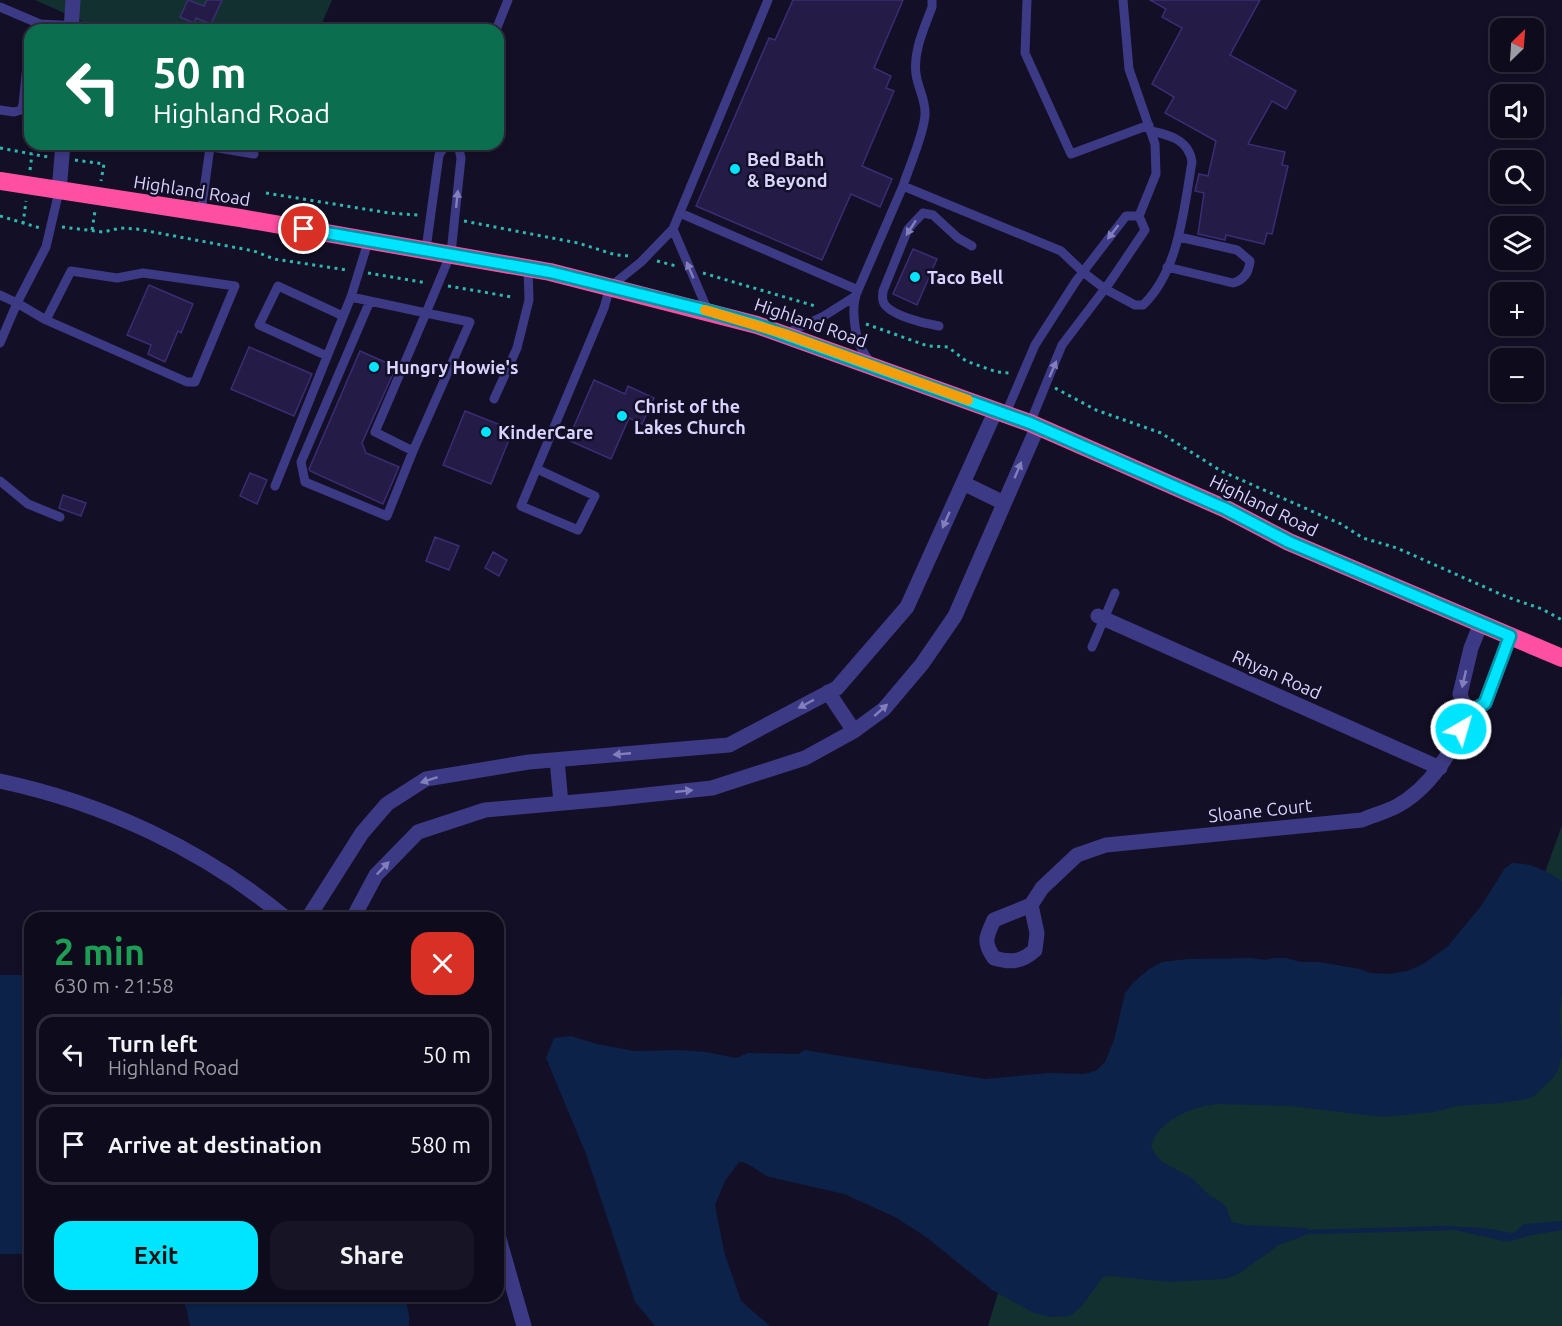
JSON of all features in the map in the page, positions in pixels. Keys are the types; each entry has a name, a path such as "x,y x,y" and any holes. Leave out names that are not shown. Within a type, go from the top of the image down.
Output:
{"highway":[{"name":"Highland Road","path":"0,182 451,253 610,287 708,311 785,334 1034,424 1226,509 1289,542 1562,658"}],"street":[{"path":"71,24 73,0"},
{"path":"59,191 62,150"},
{"path":"312,912 362,833 387,804 426,779 529,762 729,745 837,688 906,608 963,483 1001,412"},
{"path":"356,912 376,875 418,832 485,810 712,788 805,758 854,731 884,709 922,664 955,616 1004,503 1034,424"},
{"path":"963,483 1004,503"},
{"name":"Rhyan Road","path":"1101,618 1440,768"},
{"path":"1467,715 1460,694 1471,648 1481,623"},
{"name":"Sloane Court","path":"1031,905 1042,888 1077,855 1106,845 1362,820 1398,806 1421,788 1440,768 1456,744 1467,715 1485,703 1510,636"},
{"path":"828,692 854,731"},
{"path":"557,760 561,803"},
{"path":"0,781 74,801 134,824 182,848 263,899 279,912"},
{"path":"504,1256 524,1326"}],"lane":[{"path":"498,24 508,0"},
{"path":"537,469 595,496 578,530 522,506 537,469 604,308 610,287 641,262 673,229 768,0"},
{"path":"872,365 859,344 856,294 903,186 925,119 925,104 916,78 915,63 917,49 932,7 932,0"},
{"path":"903,186 1061,251 1105,289 1135,305 1143,305 1155,291 1179,237 1192,162 1190,151 1176,139 1150,128 1071,154 1026,53 1027,0"},
{"path":"1034,424 1062,345 1105,289 1145,230 1139,216 1156,174 1155,144 1129,69 1123,0"},
{"path":"0,7 28,24"},
{"path":"0,110 14,112 21,110 24,95"},
{"path":"201,212 210,150"},
{"path":"229,150 254,154"},
{"path":"426,249 439,155 442,150"},
{"path":"413,451 375,432 451,253 461,158 460,150"},
{"path":"0,343 17,303 46,247 59,191"},
{"path":"680,213 856,294"},
{"path":"939,326 925,324 897,313 888,308 883,301 883,291 908,229 923,213 933,215 958,238 972,246"},
{"path":"1001,412 1035,345 1083,272 1126,216 1139,216"},
{"path":"673,229 708,311"},
{"path":"1167,267 1233,283 1239,282 1247,274 1250,261 1237,250 1179,237"},
{"path":"275,486 344,316 369,239"},
{"path":"494,399 517,348 529,300 528,268"},
{"path":"0,295 46,320 187,382 195,382 235,286 143,273 117,278 71,271 46,320"},
{"path":"327,356 260,325 278,286 344,316"},
{"path":"785,334 824,316 856,294"},
{"path":"351,297 470,322 387,516 305,482 301,462 370,301"},
{"path":"0,481 28,504 60,517"},
{"path":"1092,647 1101,618 1115,593"}],"path":[{"path":"0,148 44,157"},
{"path":"31,163 32,154"},
{"path":"84,161 104,164 102,175"},
{"path":"0,216 38,228 71,227 103,232 121,228 137,229 243,249 274,259 512,297"},
{"path":"23,224 24,216"},
{"path":"92,230 94,217"}],"green space":[{"path":"35,0 332,0 322,24 89,24"},
{"path":"1562,825 1562,1326 988,1326 1004,1273 1187,1079 1491,1079 1538,892"}],"water":[{"path":"1512,863 1538,868 1562,881 1560,1013 1562,1055 1553,1078 1534,1096 1527,1099 1456,1106 1435,1112 1383,1117 1289,1106 1217,1104 1197,1108 1177,1116 1160,1129 1151,1147 1164,1163 1192,1178 1209,1195 1222,1203 1232,1222 1246,1225 1306,1228 1310,1231 1306,1235 1279,1245 1238,1274 1225,1279 1169,1282 1103,1277 1082,1306 1070,1316 1050,1317 1034,1313 992,1290 926,1237 895,1217 844,1194 769,1177 739,1162 725,1181 715,1205 724,1251 741,1301 770,1326 655,1326 635,1302 586,1154 546,1058 554,1038 571,1036 634,1051 679,1050 736,1058 748,1053 799,1054 804,1050 985,1079 1049,1073 1085,1074 1097,1070 1105,1062 1114,1040 1125,993 1149,969 1162,962 1188,959 1286,958 1360,969 1370,973 1387,974 1407,971 1423,964 1447,947 1481,906 1505,868"},
{"path":"0,975 20,975 24,976 24,1254 0,1254"},
{"path":"1562,1221 1562,1230 1531,1235 1508,1242 1445,1226 1485,1228 1511,1233 1524,1224"},
{"path":"183,1302 406,1302 409,1326 190,1326"}],"building":[{"path":"188,0 204,6 207,0 222,0 211,24 196,18 194,23 180,17"},
{"path":"793,0 903,0 874,68 891,76 886,88 894,91 862,166 892,179 880,207 851,194 822,260 696,206 769,38 775,40"},
{"path":"1150,0 1260,0 1230,55 1296,91 1286,109 1272,101 1248,144 1285,152 1282,165 1288,166 1272,234 1267,233 1264,244 1226,235 1225,240 1198,234 1204,193 1195,191 1199,174 1208,176 1216,141 1165,113 1174,97 1152,84 1182,28 1162,17 1166,9"},
{"name":"Taco Bell","path":"913,249 937,259 917,305 893,294"},
{"path":"149,285 193,304 181,333 178,331 165,362 148,354 151,345 127,335"},
{"path":"249,347 312,374 294,416 231,389"},
{"path":"360,351 396,367 362,443 366,453 399,467 383,504 309,469"},
{"path":"594,380 625,394 628,386 654,398 642,424 629,418 611,459 568,440"},
{"path":"465,411 513,430 491,484 443,465"},
{"path":"250,473 267,480 257,504 240,496"},
{"path":"63,495 86,503 81,516 59,508"},
{"path":"435,537 459,546 449,570 426,561"},
{"path":"493,552 507,560 499,576 485,568"}],"waterway":[{"path":"1309,1232 1451,1228"}],"slow traffic":[{"path":"705,310 785,334 968,400"}],"place":[{"name":"Bed Bath & Beyond","path":"735,169"},
{"name":"Taco Bell","path":"915,277"},
{"name":"Hungry Howie's","path":"374,367"},
{"name":"Christ of the Lakes Church","path":"622,416"},
{"name":"KinderCare","path":"486,432"}],"route":[{"path":"304,229 550,272 708,311 757,325 872,365 1059,435 1226,509 1289,542 1510,636 1485,703 1467,715 1461,729"}]}
